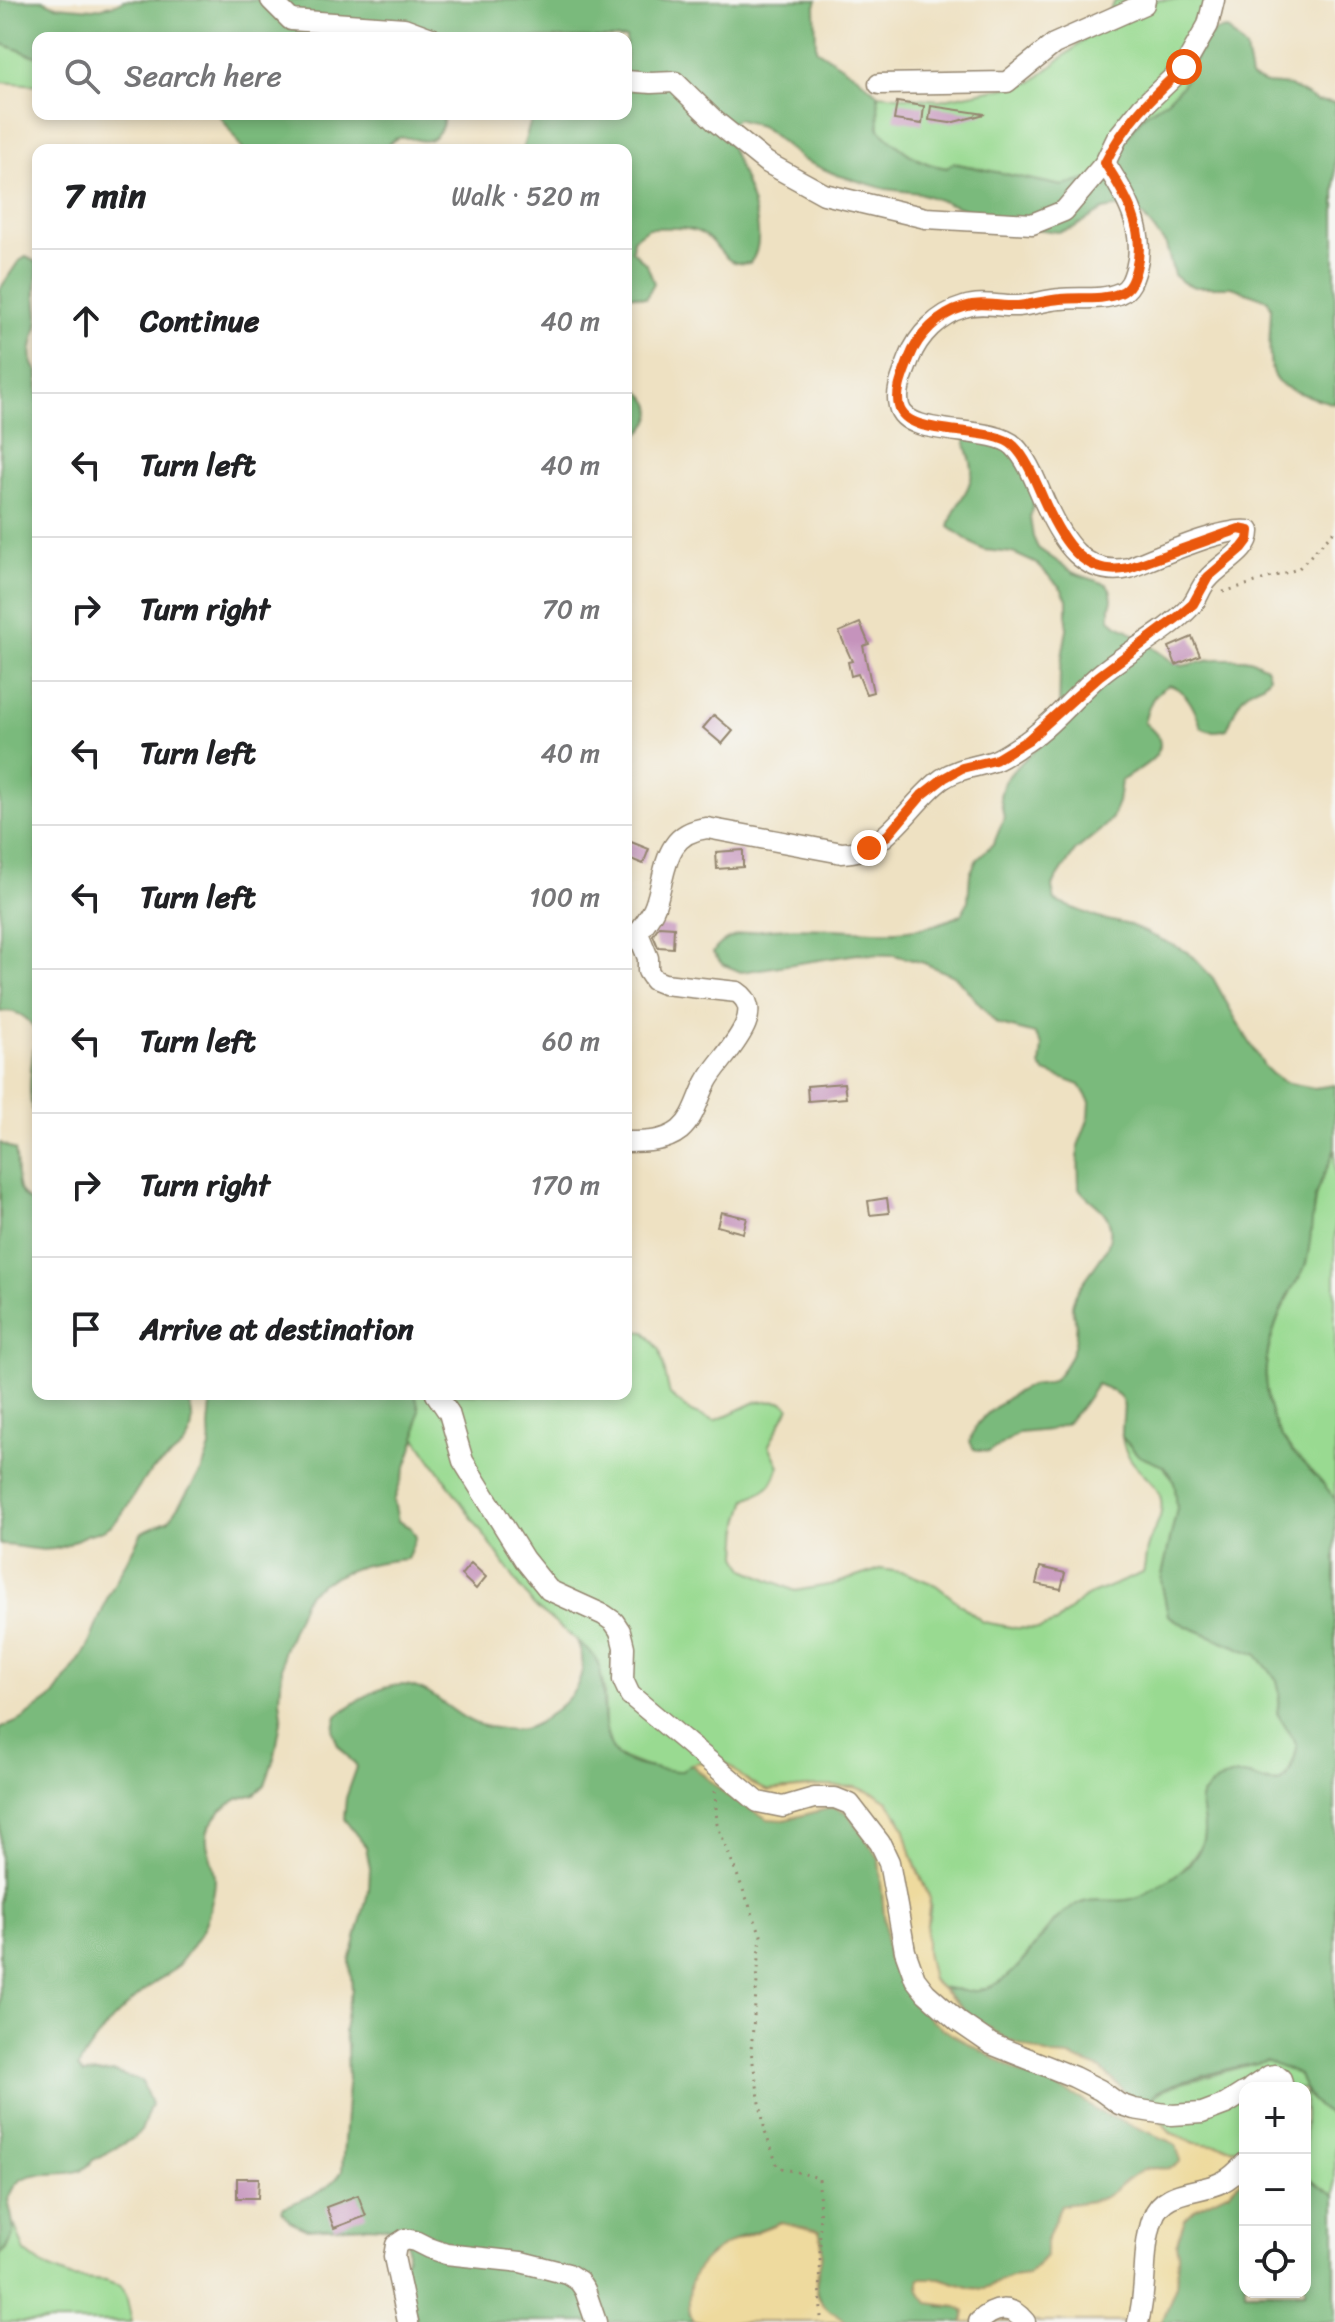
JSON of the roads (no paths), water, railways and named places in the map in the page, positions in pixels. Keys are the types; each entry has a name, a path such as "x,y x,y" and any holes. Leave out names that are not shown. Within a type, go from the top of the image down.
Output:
{"street":[{"path":"271,0 291,20 404,28 415,32"},
{"path":"879,84 1007,82 1054,44 1144,4 1145,0"},
{"path":"632,81 675,82 715,121 766,162 824,194 926,218 1032,224 1064,211 1105,163 1117,138 1142,107 1184,67 1208,25 1214,0"},
{"path":"632,1142 661,1140 679,1131 691,1117 707,1079 742,1032 749,1007 745,998 737,992 664,984 654,980 648,971 648,958 638,933 655,908 670,851 680,839 693,830 707,828 842,853 869,848 888,835 922,795 944,778 962,768 995,760 1028,740 1099,676 1193,604 1208,577 1248,540 1249,531 1239,529 1129,568 1096,567 1078,555 1063,537 1014,446 991,435 918,423 904,417 899,406 899,385 911,353 929,327 949,313 978,304 1018,306 1058,299 1110,297 1123,292 1132,283 1138,261 1138,236 1133,214 1105,163"},
{"path":"440,1400 449,1413 463,1461 524,1559 549,1590 604,1615 620,1631 624,1647 623,1680 630,1695 758,1802 783,1807 814,1798 835,1798 850,1804 880,1843 889,1862 905,1951 915,1979 959,2022 991,2044 1074,2077 1119,2104 1134,2109 1172,2115 1202,2113 1239,2096"},
{"path":"1260,2082 1276,2075 1282,2082"},
{"path":"1138,2322 1143,2307 1148,2237 1154,2214 1171,2197 1220,2184 1239,2170"},
{"path":"408,2322 394,2257 396,2245 405,2239 446,2254 521,2262 568,2274 579,2281 585,2290 596,2322"},
{"path":"979,2322 999,2308 1012,2310 1025,2322"}]}
